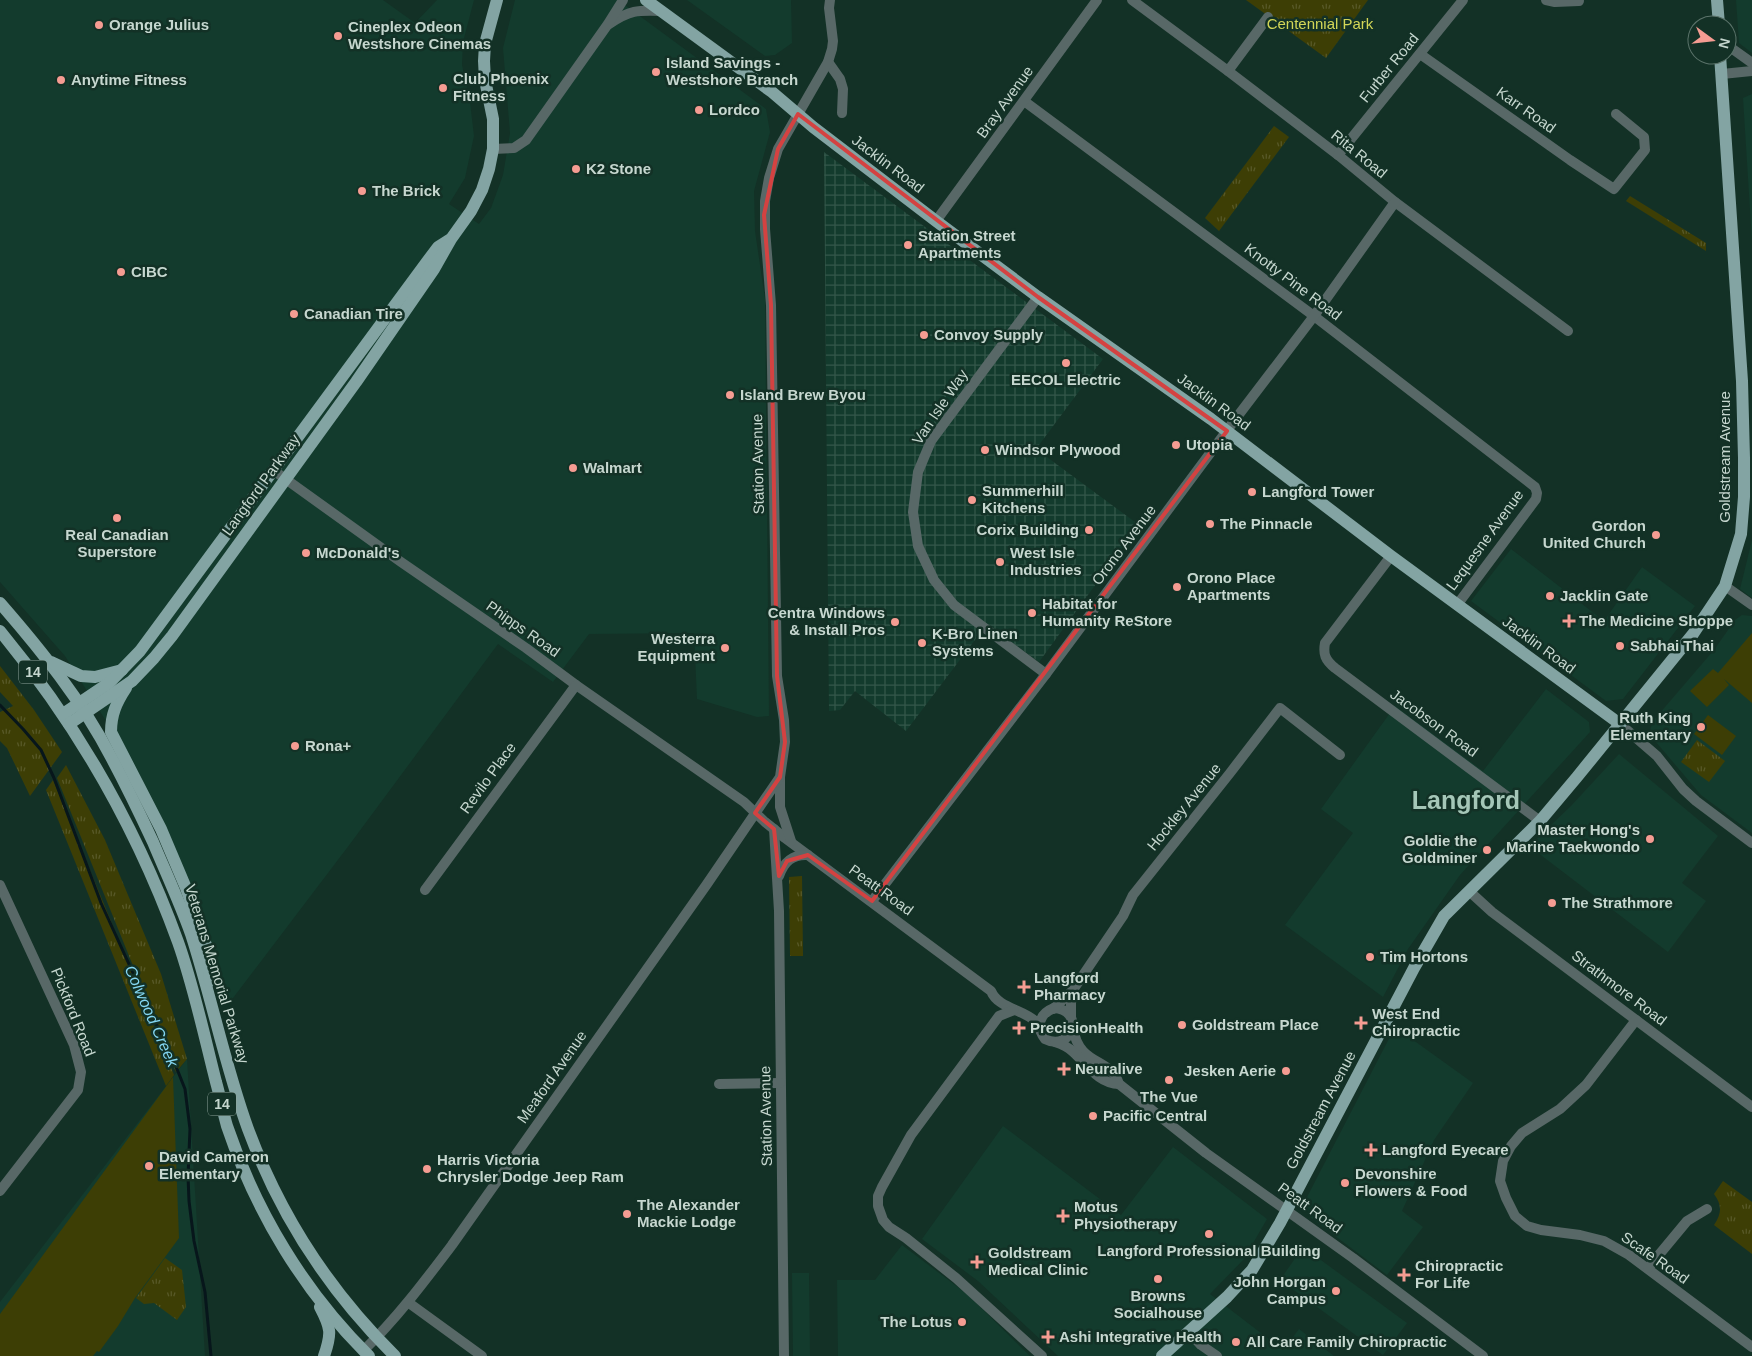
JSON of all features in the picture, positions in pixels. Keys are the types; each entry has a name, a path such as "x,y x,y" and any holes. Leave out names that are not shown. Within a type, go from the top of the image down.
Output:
{"main road":[{"name":"Langford Parkway","path":"66,719 82,708 132,681 172,636 286,480 434,269 451,239 471,211 482,190 493,149 493,120 485,80 484,61 485,44 497,0"},
{"name":"Jacklin Road","path":"646,0 772,92 936,221 1038,297 1227,431 1391,556 1620,724"},
{"path":"1717,0 1718,15"},
{"name":"Goldstream Avenue","path":"1162,1356 1227,1297 1252,1270 1287,1210 1444,916 1540,821 1693,634 1725,586 1741,534 1744,468 1742,381 1721,65"},
{"name":"Langford Parkway","path":"82,708 122,670 156,632 188,584 438,247 451,239"},
{"name":"Veterans Memorial Parkway","path":"0,603 48,661 82,708 111,756 171,883 190,934 248,1130 272,1185 302,1241 324,1273 377,1338 395,1356"},
{"name":"Veterans Memorial Parkway","path":"0,631 26,662 66,719 103,779 132,834 159,894 178,944 196,1001 227,1124 242,1166 262,1210 289,1257 314,1293 367,1353"},
{"path":"48,661 81,676 95,677 122,670"},
{"path":"132,681 118,701 111,718 111,732 160,830 186,888 207,948 213,1011"},
{"path":"314,1293 327,1320 330,1338 324,1356"}],"street":[{"path":"493,149 514,148 526,140 623,0"},
{"name":"Station Avenue","path":"755,813 780,776 785,742 784,720 777,676 771,305 764,215 769,178 778,149 828,62 833,41 829,8 830,0"},
{"name":"Bray Avenue","path":"936,221 1097,0"},
{"name":"Rita Road","path":"1132,0 1338,155 1395,202 1568,331"},
{"name":"Furber Road","path":"1338,155 1463,0"},
{"path":"1546,0 1555,2 1579,1"},
{"path":"608,24 623,14 631,12 662,11"},
{"path":"1228,71 1268,17"},
{"path":"1737,52 1752,63"},
{"name":"Karr Road","path":"1420,54 1614,189 1645,150 1644,137 1616,114"},
{"path":"828,62 840,79 843,89 842,113"},
{"path":"1722,74 1752,72"},
{"name":"Knotty Pine Road","path":"1024,102 1314,316 1530,481 1538,493"},
{"name":"Orono Avenue","path":"872,901 1046,674 1314,316 1395,202"},
{"name":"Van Isle Way","path":"1038,297 931,441 918,472 913,512 918,546 934,580 954,605 1046,674"},
{"name":"Phipps Road","path":"273,470 728,791 755,813"},
{"name":"Lequesne Avenue","path":"1457,605 1531,506 1538,493"},
{"name":"Jacobson Road","path":"1391,556 1325,643 1326,659 1335,668 1540,821"},
{"path":"1725,586 1752,605"},
{"name":"Revilo Place","path":"425,890 576,685"},
{"name":"Hockley Avenue","path":"1050,1010 1073,990 1123,916 1133,895 1280,708 1340,755"},
{"name":"Jacklin Road","path":"1620,724 1657,756 1696,801 1752,844"},
{"path":"780,776 780,807 791,842"},
{"name":"Peatt Road","path":"755,813 774,830 991,991 998,1000 1033,1020 1040,1028 1043,1036 1048,1040 1065,1046 1109,1084 1119,1084"},
{"name":"Meaford Avenue","path":"367,1353 377,1338 409,1303 513,1159 755,813"},
{"name":"Station Avenue","path":"774,830 778,876 784,1356"},
{"path":"778,876 787,861 800,854 808,855"},
{"name":"Pickford Road","path":"0,885 74,1045 81,1072 78,1090 0,1191"},
{"name":"Strathmore Road","path":"1469,891 1492,912 1752,1107"},
{"name":"Hockley Avenue","path":"1072,1023 1071,1003 1073,990"},
{"name":"Peatt Road","path":"991,991 999,993 1026,1009 1035,1012 1063,1010 1072,1023 1075,1040 1082,1051 1116,1075 1119,1084 1206,1153 1287,1210 1484,1356"},
{"path":"998,1000 999,1016"},
{"path":"1014,1010 999,1016 911,1134 884,1182 878,1196 878,1206 883,1220 889,1227 906,1238 956,1278 1042,1356"},
{"path":"1040,1028 1040,1020 1050,1010"},
{"name":"Scafe Road","path":"1636,1020 1586,1085 1560,1109 1522,1133 1511,1146 1503,1161 1500,1181 1506,1198 1515,1216 1528,1226 1604,1241 1648,1268 1752,1347"},
{"path":"1054,1042 1065,1039 1072,1023"},
{"path":"719,1084 780,1083"},
{"path":"1648,1268 1687,1221 1707,1208"},
{"path":"409,1303 482,1356"},
{"path":"1189,1332 1201,1345 1217,1356"}],"highlighted area":[{"path":"798,114 1038,297 1227,431 872,901 808,855 787,861 779,876 774,829 755,813 780,777 785,742 777,676 771,305 764,215 778,149"}],"shaded area":[{"path":"0,0 383,0 415,23 437,0 474,0 463,42 462,65 470,102 474,136 465,178 449,204 479,224 491,208 503,175 510,133 503,48 515,0 618,0 766,109 770,132 754,191 755,231 765,299 769,716 757,717 697,699 694,633 589,634 553,682 498,644 230,1002 191,884 137,770 65,656 0,582"},
{"path":"687,0 791,0 792,43 775,55 765,56"},
{"path":"1736,0 1752,0 1752,53 1739,43"},
{"path":"1752,94 1752,242 1743,98"},
{"path":"824,152 1103,359 1036,449 1139,525 1039,662 987,624 906,731 855,691 840,710 829,711"},
{"path":"1752,540 1752,598 1740,589"},
{"path":"1511,549 1604,621 1642,567 1695,606 1623,699 1606,701 1471,601"},
{"name":"Ruth King Elementary","path":"1742,615 1752,616 1752,833 1701,795 1650,735 1653,721 1714,650 1735,620"},
{"path":"1546,689 1589,722 1590,732 1460,875 1408,949 1383,997 1285,925 1353,833 1321,809 1395,706 1483,771"},
{"path":"1619,754 1718,836 1682,883 1706,901 1668,952 1529,846 1571,806"},
{"path":"1395,1027 1473,1083 1434,1140 1402,1211 1423,1227 1387,1275 1310,1217 1306,1199"},
{"name":"David Cameron Elementary","path":"187,1059 205,1356 0,1356 0,1302"},
{"path":"1003,1126 1121,1215 1173,1147 1267,1219 1244,1259 1210,1294 1283,1350 1299,1329 1334,1356 1058,1356 978,1281 922,1239"},
{"path":"902,1245 967,1294 1030,1356 838,1356 837,1280 875,1280"},
{"path":"1303,1247 1407,1323 1383,1355 1280,1280"},
{"path":"792,1273 809,1273 810,1356 793,1356"}],"green space":[{"name":"Centennial Park","path":"1246,0 1368,0 1326,58"},
{"path":"1274,126 1289,137 1219,231 1205,218"},
{"path":"1630,196 1706,243 1706,251 1626,201"},
{"path":"1752,633 1752,703 1724,679 1729,685 1707,707 1690,691 1713,669 1718,673"},
{"path":"0,666 34,710 62,752 30,796 7,748 0,741 0,712 13,706 0,692"},
{"path":"1708,715 1736,736 1722,755 1694,734"},
{"path":"1697,740 1725,761 1709,782 1681,762"},
{"path":"66,765 105,840 161,974 187,1059 176,1072 57,778"},
{"path":"53,780 174,1075 166,1086 46,790"},
{"path":"802,876 803,956 790,956 789,877"},
{"name":"David Cameron Elementary","path":"173,1077 179,1238 135,1298 118,1326 99,1352 97,1351 93,1356 0,1356 0,1314"},
{"path":"1723,1181 1752,1202 1752,1254 1714,1225 1720,1209 1714,1194"},
{"path":"165,1258 182,1270 186,1307 177,1320 154,1303 144,1304 136,1298"}],"waterway":[{"name":"Colwood Creek","path":"0,705 41,750 54,778 101,903 185,1089 190,1129 189,1201 194,1241 205,1292 211,1356"}],"place":[{"name":"Orange Julius","path":"99,25"},
{"name":"Cineplex Odeon Westshore Cinemas","path":"338,36"},
{"name":"Island Savings - Westshore Branch","path":"656,72"},
{"name":"Anytime Fitness","path":"61,80"},
{"name":"Club Phoenix Fitness","path":"443,88"},
{"name":"Lordco","path":"699,110"},
{"name":"K2 Stone","path":"576,169"},
{"name":"The Brick","path":"362,191"},
{"name":"Station Street Apartments","path":"908,245"},
{"name":"CIBC","path":"121,272"},
{"name":"Canadian Tire","path":"294,314"},
{"name":"Convoy Supply","path":"924,335"},
{"name":"EECOL Electric","path":"1066,363"},
{"name":"Island Brew Byou","path":"730,395"},
{"name":"Utopia","path":"1176,445"},
{"name":"Windsor Plywood","path":"985,450"},
{"name":"Walmart","path":"573,468"},
{"name":"Langford Tower","path":"1252,492"},
{"name":"Summerhill Kitchens","path":"972,500"},
{"name":"Real Canadian Superstore","path":"117,518"},
{"name":"The Pinnacle","path":"1210,524"},
{"name":"Corix Building","path":"1089,530"},
{"name":"Gordon United Church","path":"1656,535"},
{"name":"McDonald's","path":"306,553"},
{"name":"West Isle Industries","path":"1000,562"},
{"name":"Orono Place Apartments","path":"1177,587"},
{"name":"Jacklin Gate","path":"1550,596"},
{"name":"Habitat for Humanity ReStore","path":"1032,613"},
{"name":"The Medicine Shoppe","path":"1569,621"},
{"name":"Centra Windows & Install Pros","path":"895,622"},
{"name":"K-Bro Linen Systems","path":"922,643"},
{"name":"Sabhai Thai","path":"1620,646"},
{"name":"Westerra Equipment","path":"725,648"},
{"name":"Ruth King Elementary","path":"1701,727"},
{"name":"Rona+","path":"295,746"},
{"name":"Master Hong's Marine Taekwondo","path":"1650,839"},
{"name":"Goldie the Goldminer","path":"1487,850"},
{"name":"The Strathmore","path":"1552,903"},
{"name":"Tim Hortons","path":"1370,957"},
{"name":"Langford Pharmacy","path":"1024,987"},
{"name":"West End Chiropractic","path":"1361,1023"},
{"name":"Goldstream Place","path":"1182,1025"},
{"name":"PrecisionHealth","path":"1019,1028"},
{"name":"Neuralive","path":"1064,1069"},
{"name":"Jesken Aerie","path":"1286,1071"},
{"name":"The Vue","path":"1169,1080"},
{"name":"Pacific Central","path":"1093,1116"},
{"name":"Langford Eyecare","path":"1371,1150"},
{"name":"David Cameron Elementary","path":"149,1166"},
{"name":"Harris Victoria Chrysler Dodge Jeep Ram","path":"427,1169"},
{"name":"Devonshire Flowers & Food","path":"1345,1183"},
{"name":"The Alexander Mackie Lodge","path":"627,1214"},
{"name":"Motus Physiotherapy","path":"1063,1216"},
{"name":"Langford Professional Building","path":"1209,1234"},
{"name":"Goldstream Medical Clinic","path":"977,1262"},
{"name":"Chiropractic For Life","path":"1404,1275"},
{"name":"Browns Socialhouse","path":"1158,1279"},
{"name":"John Horgan Campus","path":"1336,1291"},
{"name":"The Lotus","path":"962,1322"},
{"name":"Ashi Integrative Health","path":"1048,1337"},
{"name":"All Care Family Chiropractic","path":"1236,1342"}],"district":[{"name":"Langford","path":"1466,800"}]}
